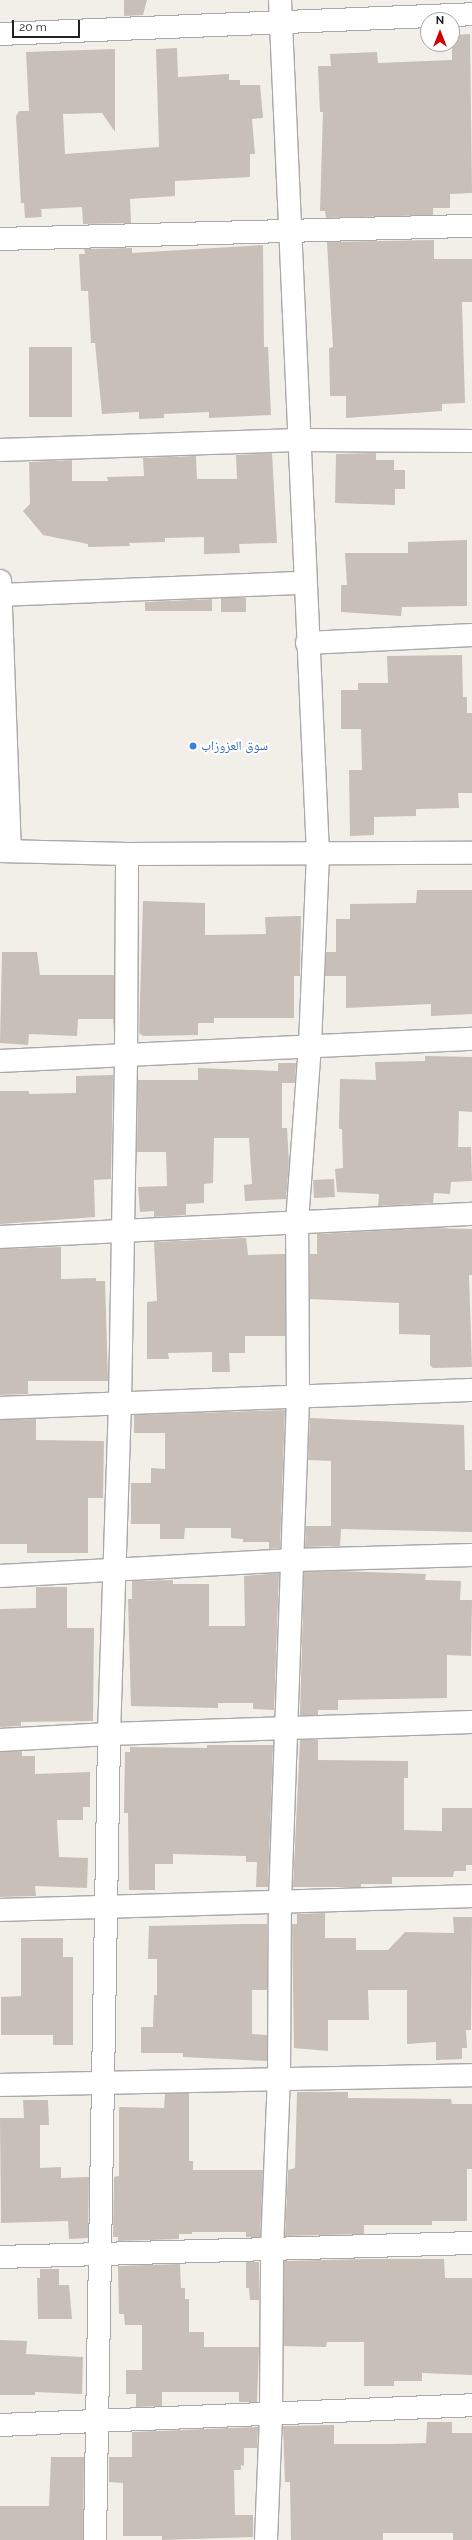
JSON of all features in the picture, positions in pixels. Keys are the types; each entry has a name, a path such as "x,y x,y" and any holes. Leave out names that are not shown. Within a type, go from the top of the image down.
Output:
{"street":[{"path":"266,2540 271,2413 272,2250 279,2077 280,1901 294,1560 298,1399 297,1222 310,1045 318,854 307,643 280,0"},
{"path":"0,34 472,14"},
{"path":"0,239 472,226"},
{"path":"0,450 299,440 472,440"},
{"path":"0,581 5,851 127,854 472,853"},
{"path":"0,595 305,583"},
{"path":"307,643 472,635"},
{"path":"95,2540 109,1734 120,1404 126,1057 127,854"},
{"path":"0,1061 126,1057 310,1045 472,1039"},
{"path":"0,1237 472,1214"},
{"path":"0,1408 298,1399 472,1390"},
{"path":"0,1576 294,1560 472,1555"},
{"path":"0,1740 109,1734 287,1730 472,1722"},
{"path":"0,1910 106,1909 280,1901 472,1896"},
{"path":"0,2085 279,2077 472,2075"},
{"path":"0,2257 472,2243"},
{"path":"0,2425 97,2423 271,2413 472,2405"}],"building":[{"path":"124,0 147,0 143,15 124,16"},
{"path":"470,34 472,193 450,194 450,208 433,208 433,215 326,218 325,211 320,211 323,112 320,112 318,66 331,66 330,54 377,52 378,63 452,60 452,52 460,52 460,35"},
{"path":"177,48 178,77 229,74 229,80 240,80 240,85 260,85 263,118 252,119 255,154 250,154 250,177 175,181 175,196 130,199 131,223 83,224 82,207 41,209 42,217 25,218 24,203 21,203 16,116 19,111 29,111 26,52 115,49 115,132 102,113 63,114 65,154 159,147 156,49"},
{"path":"434,240 434,259 472,259 472,302 462,302 465,403 442,404 442,411 346,418 346,396 330,396 329,348 333,347 327,242"},
{"path":"263,245 264,347 268,347 271,415 209,418 209,412 164,414 164,418 139,419 139,412 102,414 95,343 91,343 88,291 81,291 79,254 85,254 84,249 132,248 132,253"},
{"path":"29,347 72,347 72,417 29,417"},
{"path":"272,453 277,543 239,544 240,553 204,554 204,537 165,538 165,542 129,543 130,546 88,547 88,544 43,535 23,511 30,504 29,462 72,460 72,481 108,481 107,477 144,476 143,458 196,456 197,479 237,479 236,455"},
{"path":"376,453 376,460 394,460 394,470 405,470 405,489 395,489 395,505 335,503 336,454"},
{"path":"467,540 467,606 402,607 401,616 341,612 341,585 347,585 345,553 408,553 408,542"},
{"path":"221,598 246,598 246,612 221,612"},
{"path":"212,599 212,611 145,611 145,602"},
{"path":"462,655 463,697 467,697 467,713 472,713 472,793 458,793 459,808 416,809 416,816 374,817 374,835 350,836 349,770 362,770 361,729 341,729 341,690 358,690 358,683 388,683 387,656"},
{"path":"417,890 472,890 472,1014 431,1016 431,1004 346,1008 346,976 325,976 326,952 336,952 336,919 350,919 350,904 416,903"},
{"path":"143,901 205,903 205,935 266,934 265,917 301,916 300,976 294,976 294,1018 214,1018 214,1023 198,1023 198,1035 143,1036 139,1033"},
{"path":"2,952 37,952 40,975 114,975 114,1032 113,1019 78,1019 77,1036 29,1034 28,1045 0,1043"},
{"path":"425,1056 472,1057 472,1112 459,1111 458,1147 471,1147 472,1181 451,1182 450,1194 434,1193 433,1203 378,1206 379,1194 337,1192 335,1169 343,1168 342,1129 339,1129 340,1079 376,1080 375,1062 425,1061"},
{"path":"278,1063 296,1063 295,1083 282,1083 282,1128 287,1128 289,1163 286,1199 245,1201 244,1185 252,1184 249,1138 214,1138 213,1183 204,1184 204,1203 186,1204 186,1215 154,1217 154,1211 140,1212 138,1187 167,1186 166,1152 137,1152 138,1080 198,1080 198,1068 278,1071"},
{"path":"113,1075 111,1179 94,1180 95,1217 0,1224 0,1091 29,1091 29,1094 76,1093 76,1076"},
{"path":"334,1179 335,1197 314,1198 313,1180"},
{"path":"432,1228 472,1229 472,1275 469,1275 472,1367 433,1368 430,1365 430,1335 399,1334 399,1303 310,1299 310,1254 317,1254 317,1234"},
{"path":"246,1238 248,1255 285,1254 285,1336 245,1336 245,1353 229,1353 230,1372 212,1372 212,1352 168,1353 169,1359 147,1359 147,1302 157,1301 154,1242"},
{"path":"61,1247 61,1279 96,1278 96,1281 105,1281 108,1381 28,1381 28,1394 0,1395 0,1249"},
{"path":"285,1410 280,1548 269,1549 269,1542 243,1542 243,1539 231,1538 231,1528 185,1528 184,1539 160,1539 160,1524 131,1524 131,1483 151,1483 151,1468 165,1469 165,1433 134,1433 134,1415"},
{"path":"310,1418 464,1425 465,1470 472,1470 472,1532 341,1529 340,1546 305,1547 306,1526 331,1526 331,1461 308,1460"},
{"path":"36,1419 36,1440 104,1441 103,1498 88,1498 88,1553 27,1553 27,1544 0,1544 0,1420"},
{"path":"337,1571 426,1574 425,1580 461,1581 460,1600 472,1600 471,1656 447,1655 447,1698 338,1700 338,1710 318,1710 318,1715 300,1715 304,1572"},
{"path":"279,1573 274,1710 253,1709 253,1703 218,1703 218,1708 131,1706 128,1599 132,1599 132,1581 173,1580 173,1584 209,1584 209,1626 245,1626 244,1576"},
{"path":"36,1587 67,1587 67,1628 94,1628 93,1721 21,1722 21,1726 0,1727 0,1609 36,1608"},
{"path":"300,1740 318,1740 318,1760 408,1761 408,1778 404,1778 404,1830 442,1831 442,1808 472,1808 472,1865 466,1865 466,1871 454,1871 453,1877 392,1877 392,1884 361,1884 361,1887 293,1887"},
{"path":"207,1745 273,1745 268,1887 256,1887 257,1862 246,1862 246,1856 173,1854 173,1864 155,1864 155,1890 129,1890 128,1813 124,1813 125,1752 130,1752 130,1747 207,1748"},
{"path":"22,1751 22,1756 35,1756 35,1774 90,1772 90,1807 83,1807 83,1820 57,1820 59,1857 88,1858 87,1888 35,1886 36,1896 0,1897 0,1752"},
{"path":"325,1913 325,1938 356,1938 356,1950 388,1950 405,1932 454,1933 453,1917 472,1917 471,2030 466,2030 467,2048 462,2048 462,2059 436,2060 436,2042 407,2044 407,1990 368,1990 369,2020 328,2020 328,2051 294,2048 292,1924 297,1924 297,1914"},
{"path":"267,1924 267,1990 252,1990 252,2034 267,2035 267,2061 183,2057 183,2053 141,2053 141,2027 153,2027 154,1995 157,1995 157,1959 148,1959 149,1926"},
{"path":"21,1938 63,1938 63,1957 73,1957 73,2045 53,2045 53,2035 1,2035 1,1997 21,1996"},
{"path":"297,2092 348,2092 348,2098 451,2099 452,2104 472,2104 472,2169 467,2169 467,2221 432,2221 432,2225 364,2225 364,2234 285,2236 288,2170 295,2168"},
{"path":"189,2093 189,2161 193,2161 193,2170 263,2170 260,2237 246,2237 246,2232 192,2232 192,2234 179,2234 179,2239 118,2241 118,2237 113,2237 114,2177 119,2176 119,2107 164,2108 165,2094"},
{"path":"23,2100 48,2100 49,2125 40,2125 40,2168 61,2167 61,2178 89,2177 88,2238 69,2239 68,2221 1,2223 0,2118 24,2118"},
{"path":"444,2259 445,2278 472,2278 472,2375 422,2373 422,2381 394,2381 394,2386 364,2386 364,2342 327,2342 326,2347 284,2346 284,2261"},
{"path":"246,2262 259,2262 259,2300 250,2300 249,2288 246,2288"},
{"path":"180,2264 181,2288 185,2288 185,2299 189,2299 189,2332 204,2332 204,2347 259,2347 257,2402 239,2402 239,2392 162,2392 162,2406 136,2407 136,2394 126,2394 126,2370 142,2370 142,2325 125,2325 124,2314 119,2314 118,2266"},
{"path":"40,2269 59,2269 59,2285 69,2285 72,2319 38,2319 37,2278 40,2278"},
{"path":"0,2340 27,2341 26,2354 83,2357 82,2394 35,2392 35,2395 0,2395"},
{"path":"427,2422 452,2422 452,2433 472,2433 472,2540 453,2540 453,2533 383,2533 383,2540 291,2540 290,2482 285,2482 283,2426 334,2425 334,2444 392,2444 426,2443"},
{"path":"258,2427 257,2448 244,2448 244,2466 241,2465 241,2470 234,2470 235,2515 253,2515 253,2537 162,2540 162,2536 123,2536 123,2483 109,2482 109,2457 132,2457 132,2432"},
{"path":"51,2457 84,2457 83,2540 0,2540 0,2506 49,2506"}],"place":[{"name":"سوق العزوزاب","path":"193,746"}]}
